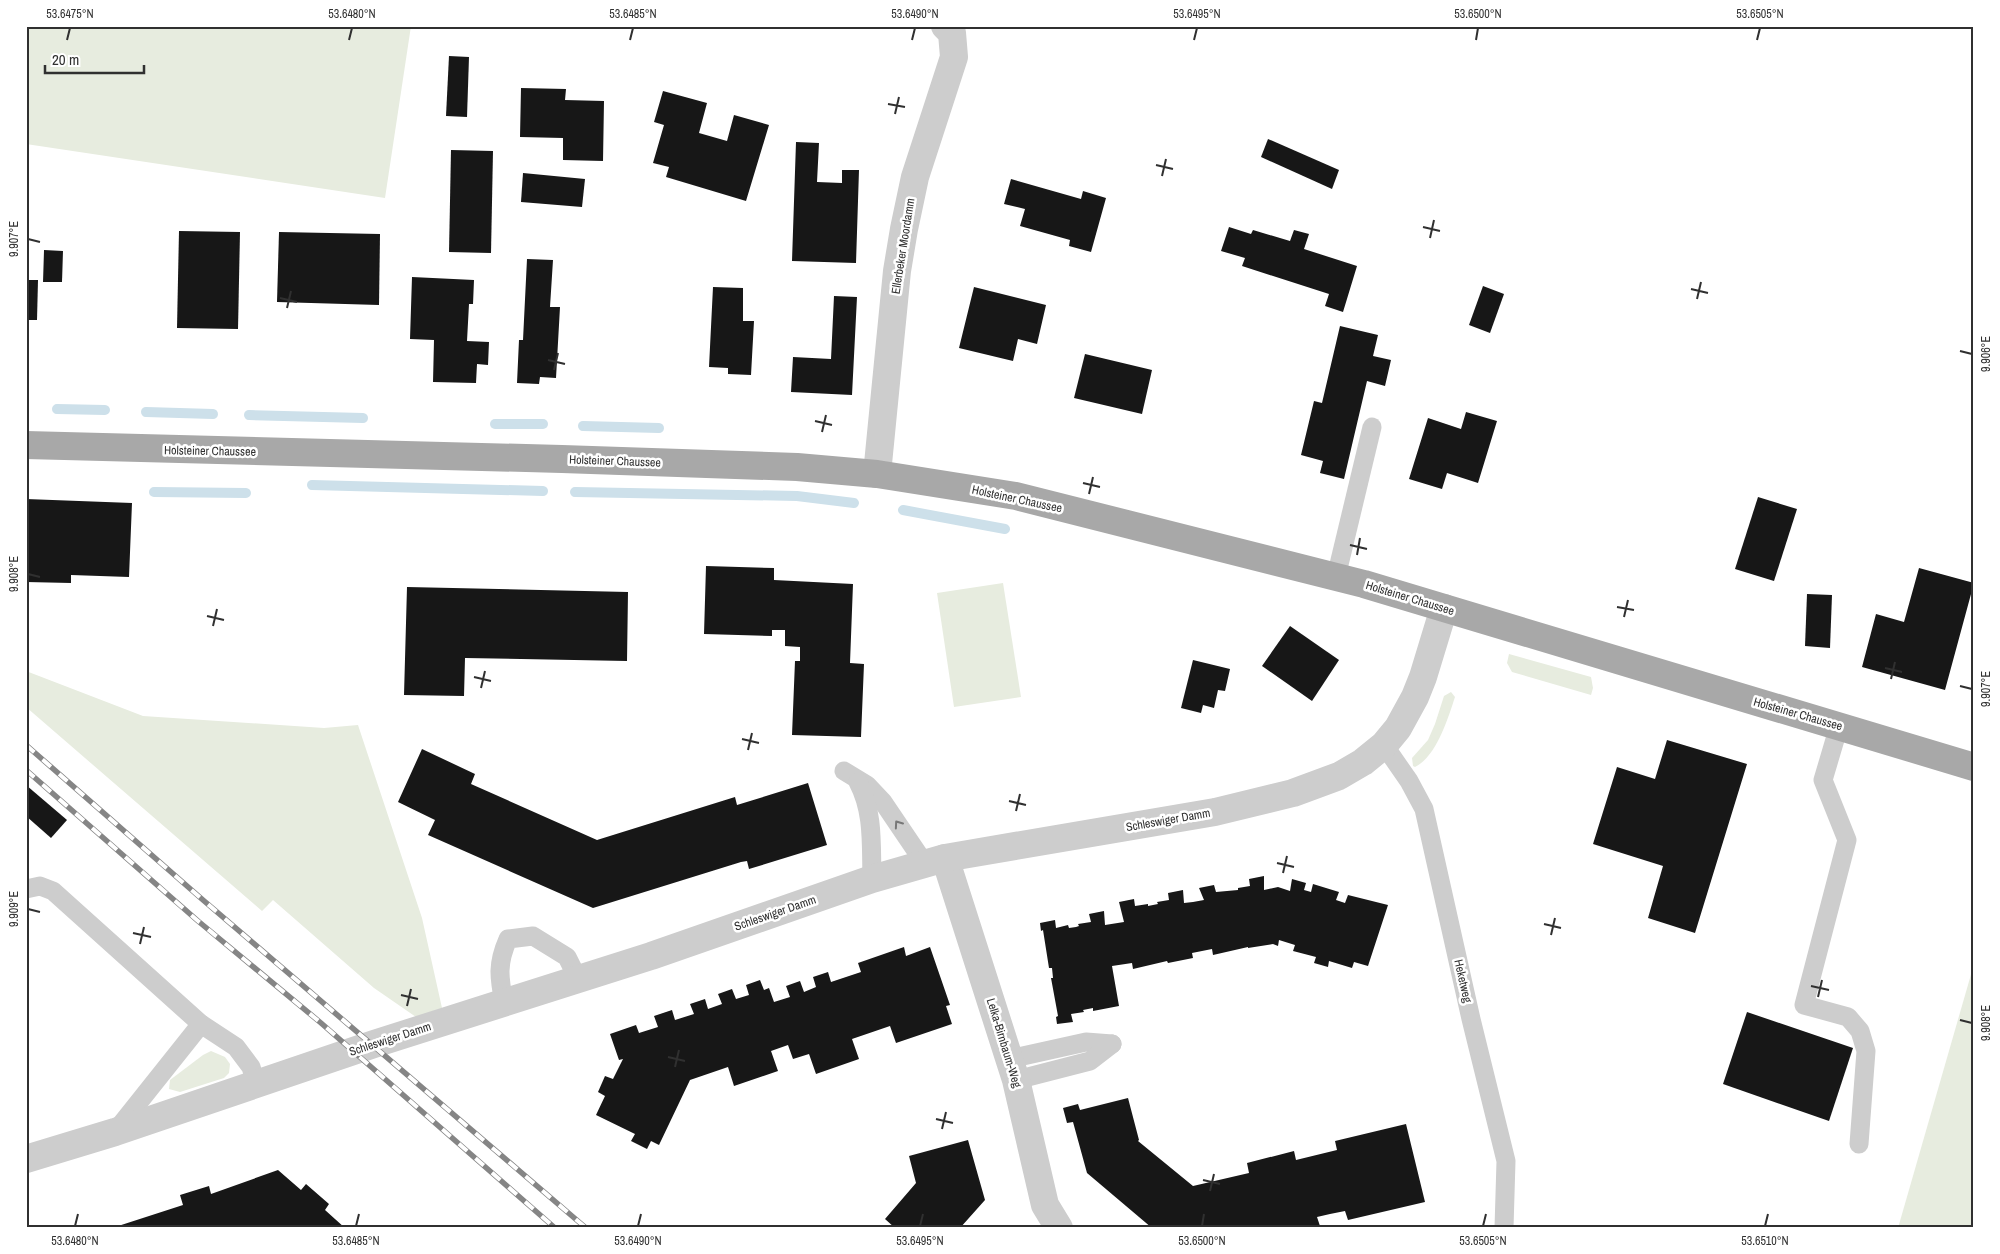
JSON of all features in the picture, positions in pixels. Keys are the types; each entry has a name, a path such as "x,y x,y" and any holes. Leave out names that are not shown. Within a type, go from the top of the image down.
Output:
{"main road":[{"name":"Holsteiner Chaussee","path":"26,445 797,467 877,474 1016,496 1336,577 1974,767"}],"street":[{"name":"Ellerbeker Moordamm","path":"877,474 897,271 904,228 915,177 954,57 952,33 945,26"},
{"name":"Schleswiger Damm","path":"26,1159 115,1132 578,978 650,956 872,879 935,861 1215,812 1293,794 1339,776 1363,762 1384,744 1398,728 1415,697 1444,608"},
{"name":"Lelka-Birnbaum-Weg","path":"935,861 1013,1069 1045,1205 1059,1228"},
{"path":"1069,1228 1080,1228"}],"lane":[{"path":"1336,577 1372,427"},
{"path":"1839,726 1824,780 1847,840 1804,1005 1848,1017 1860,1031 1866,1051 1859,1144"},
{"name":"Heketweg","path":"1384,744 1409,781 1424,809 1471,1019 1506,1160 1504,1228"},
{"path":"872,879 870,818 865,795 850,775 868,785 935,861"},
{"path":"26,889 40,886 53,891 201,1024 236,1047 251,1067 256,1084"},
{"path":"504,1003 500,980 500,956 508,939 533,936 568,957 578,978"},
{"path":"115,1132 201,1024"}],"shaded area":[{"path":"26,26 411,26 385,198 26,144"},
{"path":"1003,583 1021,697 954,707 937,593"},
{"path":"1509,654 1591,677 1593,688 1591,695 1512,672 1507,663"},
{"path":"26,671 143,716 324,728 358,725 422,918 442,1008 416,1017 374,988 273,900 262,911 26,707"},
{"path":"1451,692 1455,697 1441,736 1430,754 1415,767 1413,766 1412,758 1428,740 1444,696"},
{"path":"1974,964 1974,1228 1898,1228"},
{"path":"211,1051 225,1057 230,1064 229,1073 224,1078 180,1092 169,1089 170,1080"}],"building":[{"path":"449,56 469,57 467,117 446,116"},
{"path":"521,88 566,89 565,100 604,101 603,161 563,160 563,138 520,137"},
{"path":"663,91 707,103 699,133 727,141 734,115 769,125 746,201 666,177 669,167 653,163 664,125 654,122"},
{"path":"1268,139 1339,170 1332,189 1261,157"},
{"path":"796,142 819,143 817,182 842,183 842,170 859,170 856,263 792,261"},
{"path":"451,150 493,151 491,253 449,252"},
{"path":"523,173 585,179 582,207 521,202"},
{"path":"1011,179 1081,199 1083,191 1106,198 1091,252 1069,246 1070,240 1020,226 1025,209 1004,204"},
{"path":"1229,227 1251,234 1253,230 1290,241 1294,230 1309,234 1304,249 1357,266 1343,312 1325,306 1329,294 1242,266 1245,258 1221,251"},
{"path":"179,231 240,232 238,329 177,328"},
{"path":"279,232 380,234 379,305 277,302"},
{"path":"44,250 63,251 62,282 43,282"},
{"path":"527,259 553,260 550,307 560,307 556,378 540,377 539,384 517,383 519,340 523,340"},
{"path":"412,277 474,280 473,304 469,304 467,341 489,342 488,365 477,364 476,383 433,382 434,340 410,339"},
{"path":"26,280 38,280 37,320 26,320"},
{"path":"1483,286 1504,294 1490,333 1469,325"},
{"path":"713,287 743,288 743,321 754,321 751,375 728,374 728,368 709,367"},
{"path":"974,287 1046,305 1037,344 1018,339 1013,361 959,348"},
{"path":"834,296 857,297 852,395 791,392 793,357 831,359"},
{"path":"1340,326 1378,335 1373,356 1391,360 1385,386 1367,381 1344,479 1320,473 1323,461 1301,455 1314,401 1322,403"},
{"path":"1085,354 1152,370 1142,414 1074,398"},
{"path":"1466,412 1497,421 1478,483 1447,473 1442,489 1409,479 1428,418 1461,429"},
{"path":"1758,497 1797,509 1774,581 1735,569"},
{"path":"26,499 132,503 129,577 71,575 71,583 26,582"},
{"path":"706,566 774,568 774,580 853,584 850,663 864,664 861,737 792,735 795,661 800,661 800,647 785,646 785,630 772,630 772,636 704,634"},
{"path":"1919,568 1974,583 1945,690 1862,667 1876,614 1904,622"},
{"path":"407,587 628,592 627,661 465,658 464,696 404,695"},
{"path":"1807,594 1832,595 1830,648 1805,646"},
{"path":"1290,626 1339,660 1312,701 1262,666"},
{"path":"1193,660 1230,669 1225,691 1218,690 1214,708 1203,705 1201,713 1181,708"},
{"path":"1667,740 1747,764 1695,933 1648,918 1663,866 1593,844 1617,767 1655,779"},
{"path":"422,749 475,774 471,784 597,840 735,797 737,805 808,783 827,845 749,869 747,861 741,862 593,908 428,835 435,820 398,802"},
{"path":"26,785 67,820 51,838 26,816"},
{"path":"1264,876 1264,890 1278,887 1290,891 1292,879 1306,883 1304,890 1311,892 1313,884 1339,892 1336,900 1345,903 1348,895 1388,905 1368,966 1354,962 1352,968 1329,961 1328,967 1314,963 1316,957 1293,951 1295,945 1279,940 1278,946 1273,944 1248,947 1213,955 1212,949 1192,953 1193,958 1168,963 1167,961 1133,969 1132,963 1112,966 1119,1006 1093,1011 1093,1008 1083,1010 1084,1012 1071,1014 1073,1022 1057,1024 1056,1017 1058,1016 1051,978 1053,978 1052,968 1049,968 1043,930 1041,931 1040,923 1055,920 1056,928 1068,925 1069,928 1076,927 1079,926 1078,924 1091,922 1089,914 1104,911 1105,925 1124,922 1119,902 1134,899 1135,906 1148,904 1148,906 1169,900 1168,893 1183,890 1184,903 1193,902 1204,900 1199,888 1214,885 1216,892 1238,890 1238,888 1250,886 1249,879"},
{"path":"904,947 906,956 930,947 950,1005 946,1006 952,1024 896,1043 890,1026 852,1039 859,1059 816,1074 809,1054 793,1059 788,1045 771,1051 778,1071 734,1086 728,1067 690,1080 659,1145 651,1141 647,1149 631,1141 635,1134 596,1115 605,1096 598,1092 605,1076 613,1079 623,1059 619,1060 610,1034 636,1025 639,1033 658,1027 654,1016 672,1010 675,1020 694,1014 690,1004 705,999 708,1009 722,1004 718,994 732,989 736,999 749,995 746,985 760,980 764,990 769,988 774,1002 790,997 786,986 800,981 804,992 816,987 813,977 828,972 831,982 861,972 858,963"},
{"path":"1747,1012 1853,1048 1829,1121 1723,1084"},
{"path":"1128,1098 1138,1141 1193,1186 1249,1173 1247,1163 1294,1151 1296,1160 1337,1150 1335,1141 1406,1124 1425,1202 1348,1220 1345,1211 1317,1217 1320,1226 1314,1228 1152,1228 1087,1173 1073,1122 1067,1123 1063,1108 1078,1104 1080,1110"},
{"path":"968,1140 985,1200 960,1228 895,1228 885,1219 916,1183 909,1156"},
{"path":"278,1170 301,1190 306,1184 329,1204 325,1210 345,1228 112,1228 183,1205 180,1195 209,1186 211,1194"}],"waterway":[{"path":"57,409 105,410"},
{"path":"146,412 213,414"},
{"path":"249,415 363,418"},
{"path":"495,424 543,424"},
{"path":"583,426 659,428"},
{"path":"312,485 543,491"},
{"path":"154,492 246,493"},
{"path":"575,492 797,496 854,503"},
{"path":"903,510 1005,529"}],"railway":[{"path":"26,745 203,900 586,1228"},
{"path":"26,770 198,921 321,1023 555,1228"}]}
